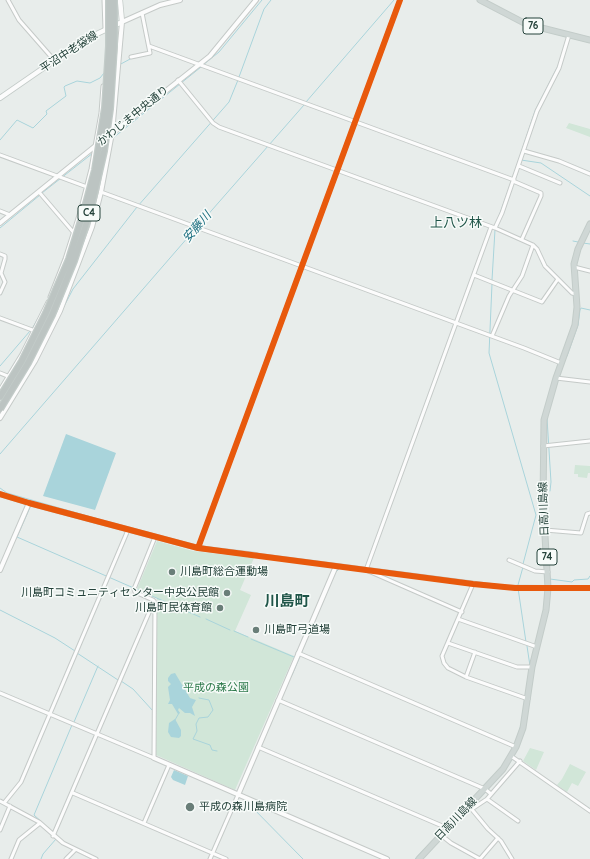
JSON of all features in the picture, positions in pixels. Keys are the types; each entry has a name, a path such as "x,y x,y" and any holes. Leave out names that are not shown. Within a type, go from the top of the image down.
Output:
{"highway":[{"name":"C4","path":"0,397 22,361 46,313 69,259 84,211 95,170 105,108 109,46 109,0"},
{"name":"C4","path":"0,409 28,363 52,315 74,261 90,212 104,151 110,109 114,46 114,0"}],"main road":[{"path":"120,0 122,22"},
{"name":"76","path":"480,0 519,21 590,40"},
{"name":"平沼中老袋線","path":"0,98 54,60 106,29 122,22"},
{"name":"日高川島線","path":"419,859 447,828 471,807 502,770 516,747 526,716 532,667 546,610 548,588 543,446 546,411 575,325 577,314 574,267 577,253 590,224"}],"street":[{"path":"8,0 19,20 54,60"},
{"path":"104,0 106,29"},
{"path":"160,5 164,0"},
{"path":"0,418 49,335 70,289 86,247 101,192 112,133 122,22 160,5 180,0"},
{"name":"かわじま中央通り","path":"0,223 214,52 256,0"},
{"path":"198,548 400,0"},
{"path":"131,57 150,54 142,13"},
{"path":"366,570 474,274 519,166 537,111 559,68 569,35"},
{"path":"149,46 513,180 541,193 522,239"},
{"path":"178,80 213,123 219,127 522,239 537,249 545,266 572,293 576,294"},
{"path":"0,390 48,302 74,233 87,187 101,113 103,86 117,88"},
{"path":"524,151 559,161 590,174"},
{"path":"0,155 87,187"},
{"path":"519,166 560,183"},
{"path":"39,192 86,247"},
{"path":"101,192 492,336 561,363"},
{"path":"0,211 10,215"},
{"path":"492,336 513,290 522,276 533,245"},
{"path":"0,254 5,256 1,273 5,282 0,292"},
{"path":"574,267 590,271"},
{"path":"474,274 542,302 558,279"},
{"path":"0,318 49,335"},
{"path":"0,373 23,381"},
{"path":"556,378 590,382"},
{"path":"543,446 590,440"},
{"path":"0,494 198,548 473,584 514,588 590,588"},
{"path":"0,570 29,503"},
{"path":"545,530 581,533 587,514 590,513"},
{"path":"4,803 21,782 128,530"},
{"path":"154,601 135,592 134,589 155,537"},
{"path":"509,560 536,571 548,572"},
{"path":"210,859 336,566"},
{"path":"366,570 462,612"},
{"path":"473,584 442,656 444,663 448,668 466,677 528,699"},
{"path":"53,836 73,793 154,601"},
{"path":"154,601 154,758"},
{"path":"458,619 537,646"},
{"path":"448,643 517,667 532,667"},
{"path":"466,677 475,652"},
{"path":"298,653 516,747"},
{"path":"0,693 387,859"},
{"path":"278,700 485,789 491,794"},
{"path":"258,747 447,828"},
{"path":"511,756 590,811"},
{"path":"512,859 498,838 488,829 471,807 487,799 520,761"},
{"path":"144,823 169,765"},
{"path":"502,770 507,775"},
{"path":"73,793 226,859"},
{"path":"487,799 518,821"},
{"path":"0,801 40,823 53,836 75,850 96,859"},
{"path":"0,830 10,806"},
{"path":"11,859 19,840 40,823"},
{"path":"441,835 451,843 480,859 498,838"},
{"path":"66,859 75,850"}],"green space":[{"path":"569,123 590,129 590,137 566,128"},
{"path":"575,465 590,466 590,473 588,473 587,478 578,477 578,474 574,474"},
{"name":"平成の森公園","path":"157,541 193,551 254,558 240,590 251,595 235,631 294,656 235,790 156,755 157,598 137,589"},
{"path":"530,748 544,752 536,770 523,761"},
{"path":"570,764 586,772 578,786 572,783 567,792 557,785"}],"water":[{"path":"66,434 116,453 95,510 43,496"},
{"path":"175,673 190,698 196,700 192,707 195,716 190,713 185,713 179,708 178,710 180,713 178,714 172,704 168,704 170,700 168,687 171,684 168,681 168,678 171,674"},
{"path":"175,719 181,730 181,736 179,738 171,737 168,732 169,723"},
{"path":"174,770 188,776 185,785 173,780 171,777"}],"waterway":[{"path":"203,65 219,52 262,0"},
{"path":"239,77 264,9 271,0"},
{"name":"安藤川","path":"306,102 394,0"},
{"path":"119,65 132,58"},
{"path":"513,177 535,111 558,66"},
{"path":"113,138 201,67"},
{"path":"0,140 17,120 33,128 47,114 46,111 66,96 65,86 77,81 90,83 100,78 104,73"},
{"path":"59,316 73,289 137,207 229,102 238,80"},
{"name":"安藤川","path":"198,226 304,105"},
{"path":"42,193 93,153"},
{"path":"521,160 541,163 590,196"},
{"path":"498,219 512,180"},
{"path":"0,228 40,195"},
{"name":"安藤川","path":"0,454 196,228"},
{"path":"492,280 495,230"},
{"path":"573,241 578,242"},
{"path":"583,243 590,244"},
{"path":"492,284 489,353 536,515 523,564"},
{"path":"567,356 578,325 580,310 581,308 590,310"},
{"path":"32,329 41,313"},
{"path":"0,366 30,331"},
{"path":"547,418 551,482 550,491"},
{"path":"0,488 7,493 98,519"},
{"path":"31,505 17,537 200,617"},
{"path":"112,523 191,544 228,550"},
{"path":"336,572 341,567"},
{"path":"518,585 523,567"},
{"path":"550,579 572,582 574,580 588,579 590,576"},
{"path":"301,653 333,578"},
{"path":"518,588 526,642"},
{"path":"0,610 55,638 75,651"},
{"path":"206,619 230,630"},
{"path":"234,631 248,637"},
{"path":"251,639 294,657"},
{"path":"527,646 530,666"},
{"path":"77,653 118,680"},
{"path":"292,675 300,656"},
{"path":"74,722 98,666"},
{"path":"121,681 133,689 153,711"},
{"path":"199,698 209,700 213,710 208,717 199,718 196,724 197,731 193,739 210,745 212,750 217,751"},
{"path":"175,720 179,713"},
{"path":"44,824 34,815 72,725"},
{"path":"518,735 521,725"},
{"path":"245,800 303,859"},
{"path":"415,859 459,813"},
{"path":"41,859 43,854 56,839"}],"cycle path":[{"path":"198,548 400,0"},
{"path":"0,494 198,548 473,584 515,588 590,588"}],"place":[{"name":"川島町総合運動場","path":"172,572"},
{"name":"川島町コミュニティセンター中央公民館","path":"227,593"},
{"name":"川島町民体育館","path":"220,608"},
{"name":"川島町弓道場","path":"256,630"},
{"name":"平成の森川島病院","path":"190,807"}],"district":[{"name":"上八ツ林","path":"456,223"},
{"name":"川島町","path":"287,601"}]}
